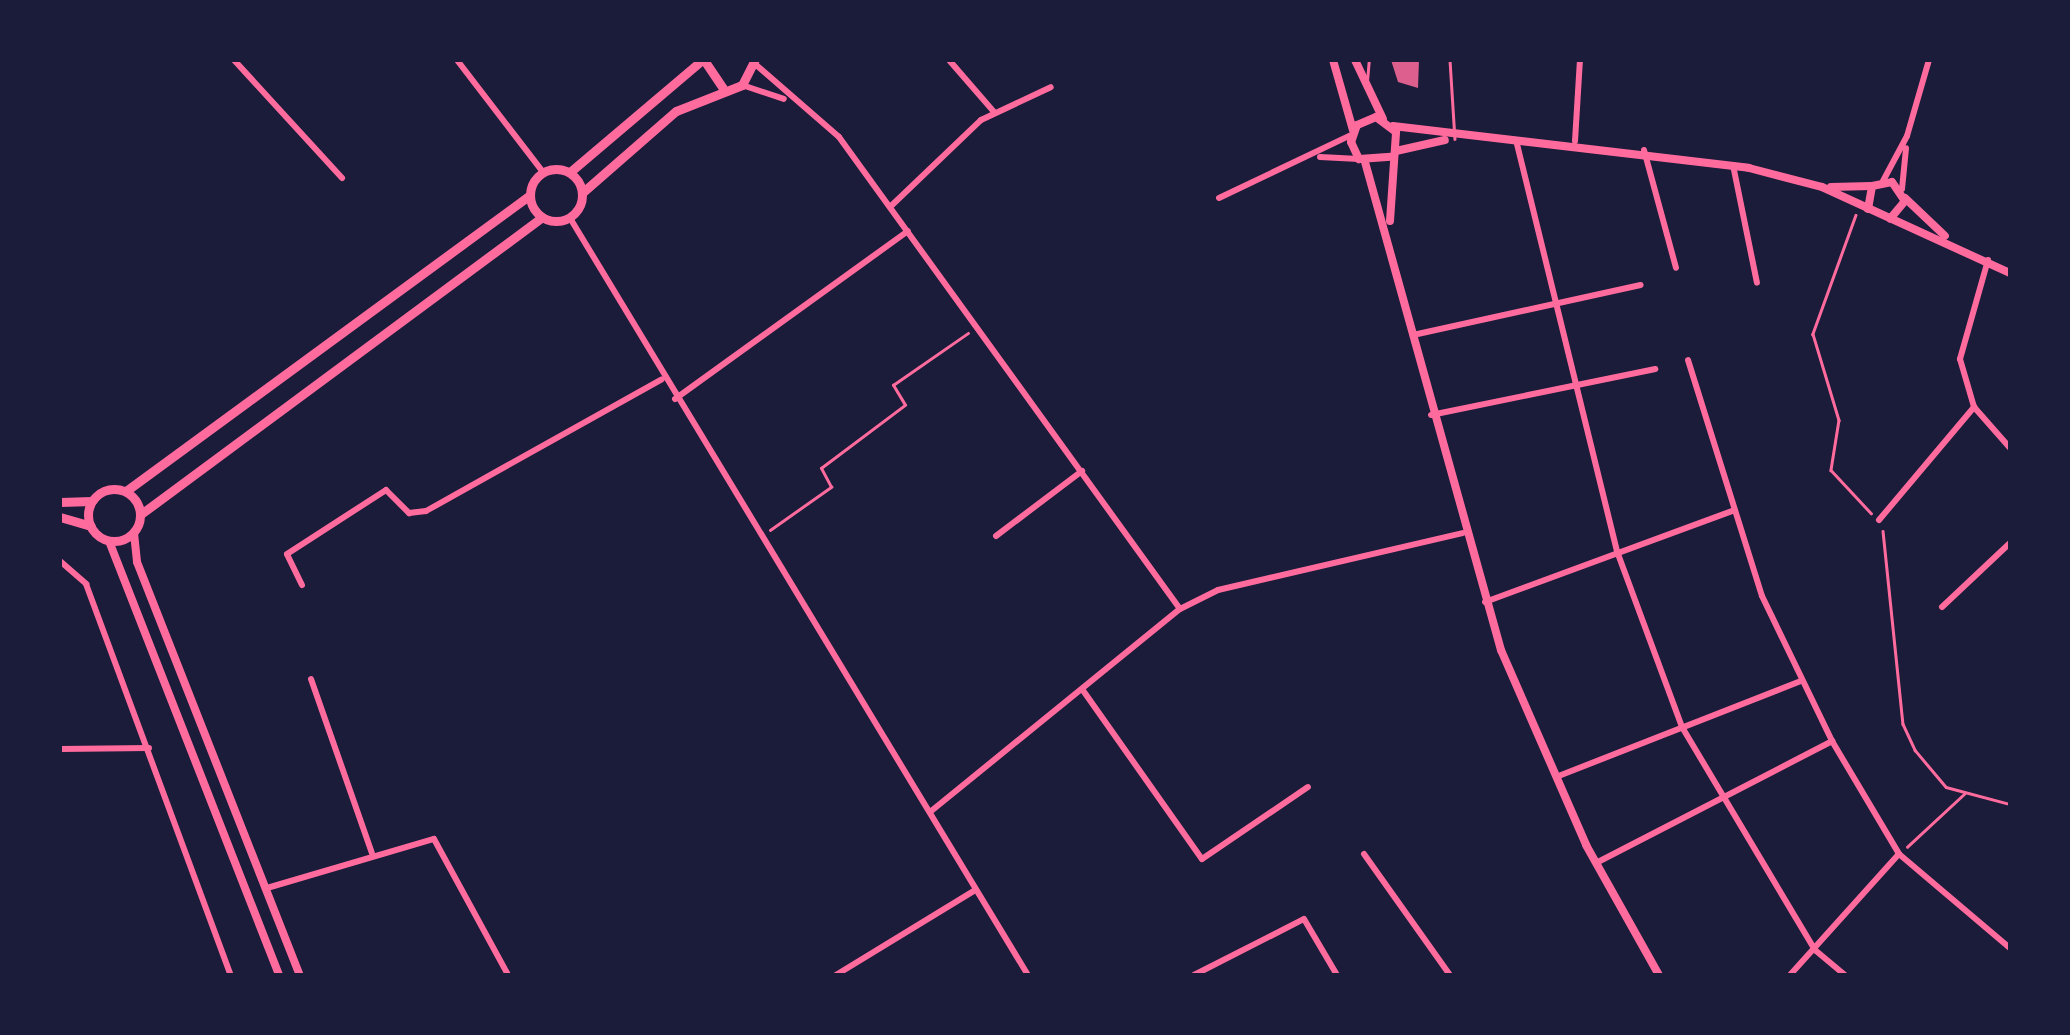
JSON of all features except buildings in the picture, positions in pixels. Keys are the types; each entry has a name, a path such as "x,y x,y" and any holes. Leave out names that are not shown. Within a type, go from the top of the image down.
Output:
{"main road":[{"path":"60,502 92,501 126,492 530,194 543,172 570,172 703,60 711,81 726,88"},
{"path":"60,517 90,526 109,541 134,532 141,514 542,217 570,218 583,192 676,111 726,88 742,85 755,62"},
{"path":"570,172 583,192"},
{"path":"530,194 542,217"},
{"path":"126,492 141,514"},
{"path":"90,526 92,501"}],"street":[{"path":"234,60 342,178"},
{"path":"456,60 543,172"},
{"path":"949,60 994,112"},
{"path":"1333,60 1352,133 1391,236 1431,415 1484,602 1555,777 1596,862 1659,975"},
{"path":"1355,60 1366,92 1392,126 1454,139 1575,141 1733,164 1822,187 1886,220 1953,242 2010,273"},
{"path":"1575,141 1580,60"},
{"path":"1822,187 1872,186 1883,181 1907,136 1929,60"},
{"path":"755,62 794,104 839,137 1180,609"},
{"path":"742,85 794,104"},
{"path":"890,207 994,112 1050,87"},
{"path":"1220,198 1314,157 1383,119"},
{"path":"1391,236 1392,126"},
{"path":"1886,220 1903,194 1907,136"},
{"path":"1314,157 1362,161 1454,139"},
{"path":"1516,140 1550,305 1618,554 1682,727 1720,802 1816,950 1844,975"},
{"path":"1644,150 1676,268"},
{"path":"1733,164 1757,283"},
{"path":"1883,181 1903,194 1953,242"},
{"path":"1869,211 1872,186"},
{"path":"570,218 674,400 1028,975"},
{"path":"674,400 908,232"},
{"path":"1989,260 1960,359 1974,407 2010,448"},
{"path":"1414,335 1641,285"},
{"path":"1688,360 1732,511 1801,681 1832,741 1898,854 2010,948"},
{"path":"1431,415 1655,368"},
{"path":"302,586 286,554 386,490 409,513 426,511 662,379"},
{"path":"1879,520 1974,407"},
{"path":"996,536 1082,472"},
{"path":"1484,602 1732,511"},
{"path":"134,532 138,562 300,975"},
{"path":"930,812 1180,609 1218,590 1462,534"},
{"path":"109,541 279,975"},
{"path":"1942,608 2010,543"},
{"path":"60,561 86,584 231,975"},
{"path":"311,679 372,854"},
{"path":"1555,777 1801,681"},
{"path":"1082,689 1202,859 1308,787"},
{"path":"1596,862 1720,802 1832,741"},
{"path":"60,749 149,748"},
{"path":"267,888 372,854 434,839 508,975"},
{"path":"1364,854 1450,975"},
{"path":"1790,975 1898,854"},
{"path":"836,975 976,890"},
{"path":"1194,975 1304,919 1337,975"}],"lane":[{"path":"1366,92 1370,60"},
{"path":"1450,60 1454,139"}],"path":[{"path":"1860,205 1813,334 1839,420 1831,470 1879,520 1903,724 1928,770 1965,793 2010,804"},
{"path":"759,538 831,487 820,468 906,405 893,385 978,327"},
{"path":"1898,854 1965,793"}]}
